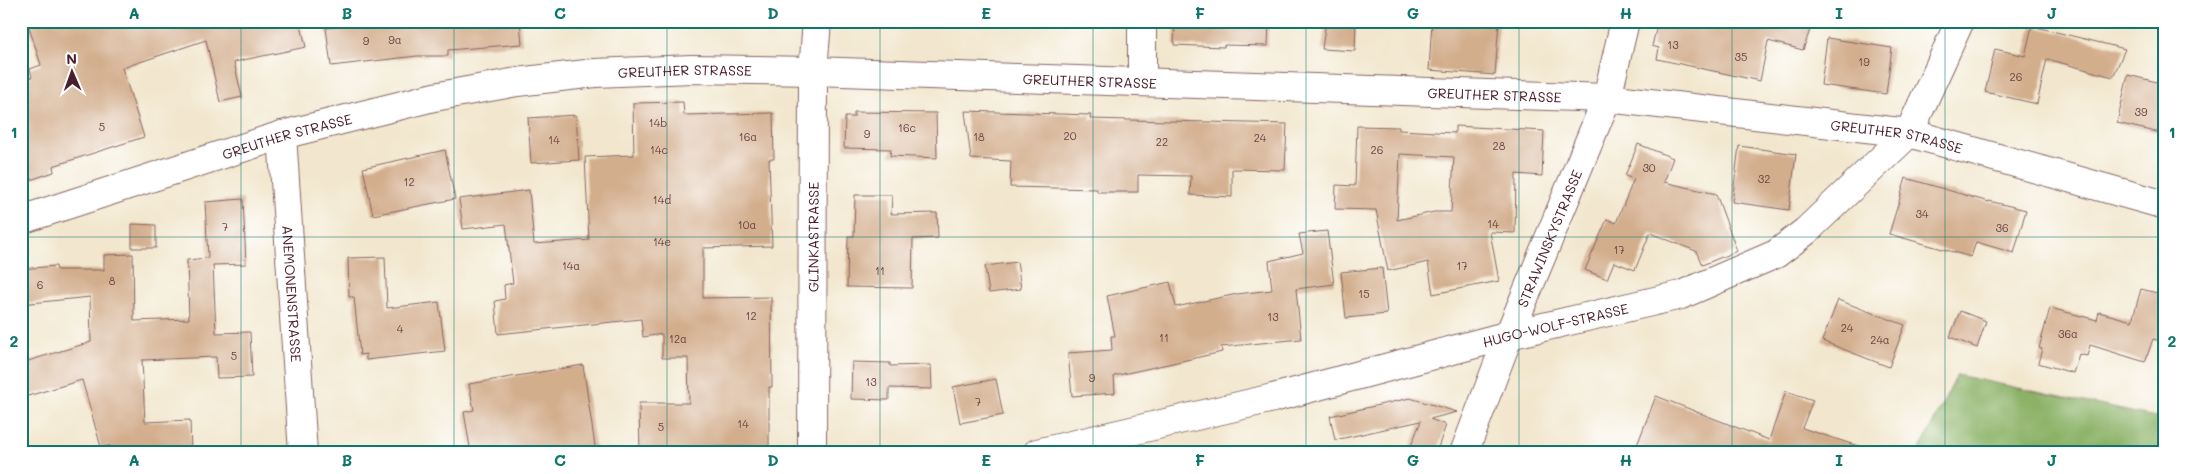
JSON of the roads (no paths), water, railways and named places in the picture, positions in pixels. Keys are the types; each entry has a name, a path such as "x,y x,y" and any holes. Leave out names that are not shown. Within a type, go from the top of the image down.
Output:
{"street":[{"name":"GLINKASTRASSE","path":"812,453 814,71 816,21"},
{"path":"1142,21 1142,82"},
{"name":"STRAWINSKYSTRASSE","path":"1464,453 1509,335 1607,98 1625,21"},
{"name":"HUGO-WOLF-STRASSE","path":"1037,453 1274,398 1509,335 1681,295 1776,254 1806,231 1909,133 1960,21"},
{"name":"GREUTHER STRASSE","path":"21,220 282,135 434,97 537,80 595,73 692,69 814,71 1607,98 1909,133 2165,205"},
{"name":"ANEMONENSTRASSE","path":"282,135 303,453"}]}
